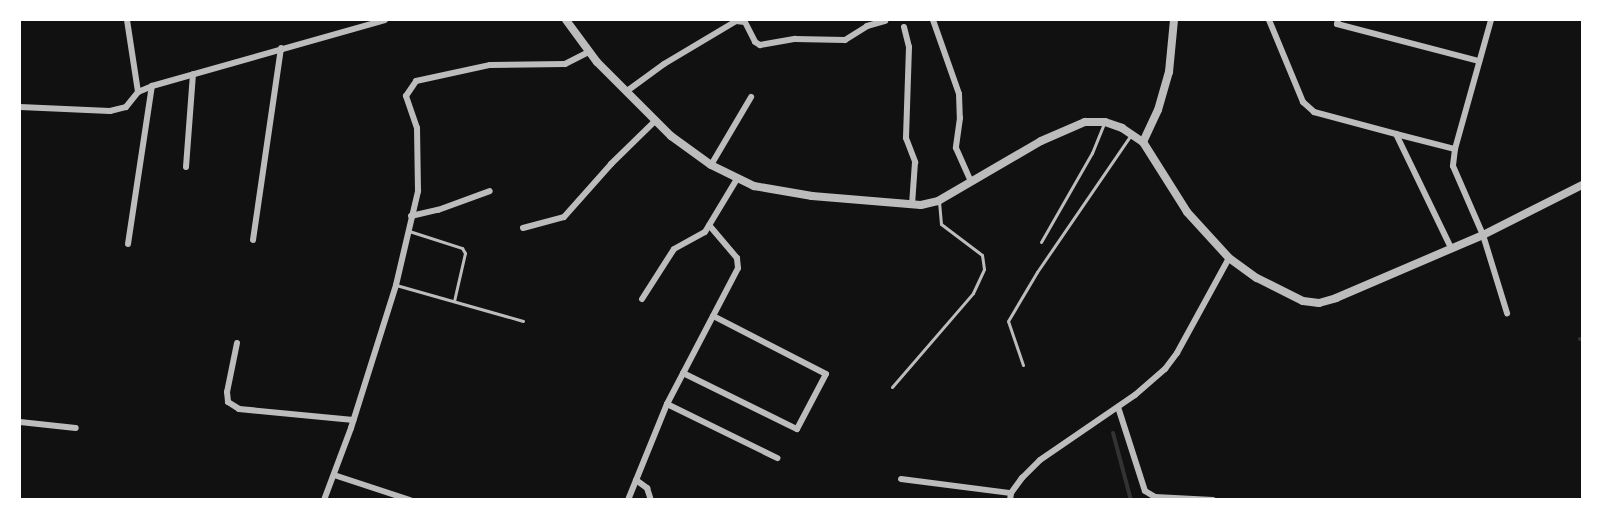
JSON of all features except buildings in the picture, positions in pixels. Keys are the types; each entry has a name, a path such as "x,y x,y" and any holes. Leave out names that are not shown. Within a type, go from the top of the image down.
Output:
{"street":[{"path":"127,20 138,93"},
{"path":"20,107 110,111 126,107 138,93 152,86 385,20"},
{"path":"566,20 589,52 655,121 711,165 754,186 812,196 912,205 938,201 1041,141 1085,122 1105,122 1132,133 1143,142 1187,212 1229,258 1257,278 1303,301 1319,303 1336,298 1483,235 1582,184"},
{"path":"933,20 959,94 960,118 956,148 971,181"},
{"path":"1143,142 1158,110 1169,72 1174,20"},
{"path":"1269,20 1303,102 1314,112 1455,149"},
{"path":"1338,20 1337,24 1479,61"},
{"path":"1491,20 1455,149 1453,166 1483,235 1507,313"},
{"path":"627,91 664,64 736,21 744,22 755,42 760,45 810,38 844,40 867,26 885,21"},
{"path":"904,27 909,47 906,138 915,162 912,205"},
{"path":"253,240 281,48"},
{"path":"324,500 353,420 396,285 418,191 417,128 406,96 416,81 490,65 565,64 589,52"},
{"path":"186,167 193,74"},
{"path":"128,244 152,86"},
{"path":"711,165 751,97"},
{"path":"523,228 564,218 610,164 655,121"},
{"path":"1396,134 1450,248"},
{"path":"642,299 674,249 705,232 737,179"},
{"path":"411,216 438,210 490,191"},
{"path":"628,500 667,404 738,268 737,258 709,225"},
{"path":"901,479 1011,496 1040,460 1118,407 1165,369 1178,354 1229,258"},
{"path":"683,373 797,429 826,374 713,316"},
{"path":"237,343 227,392 228,402 239,409 353,420"},
{"path":"667,404 777,458"},
{"path":"1118,407 1145,491 1155,497 1213,500"},
{"path":"20,422 76,428"},
{"path":"334,475 410,500"},
{"path":"636,480 647,488 651,500"}],"lane":[{"path":"1041,242 1092,153 1105,122"},
{"path":"1023,365 1008,321 1037,272 1132,133"},
{"path":"892,387 973,293 984,269 982,255 941,224 938,201"},
{"path":"408,231 462,248 465,253 454,301"},
{"path":"396,285 524,321"}],"waterway":[{"path":"1113,433 1131,500"}]}
